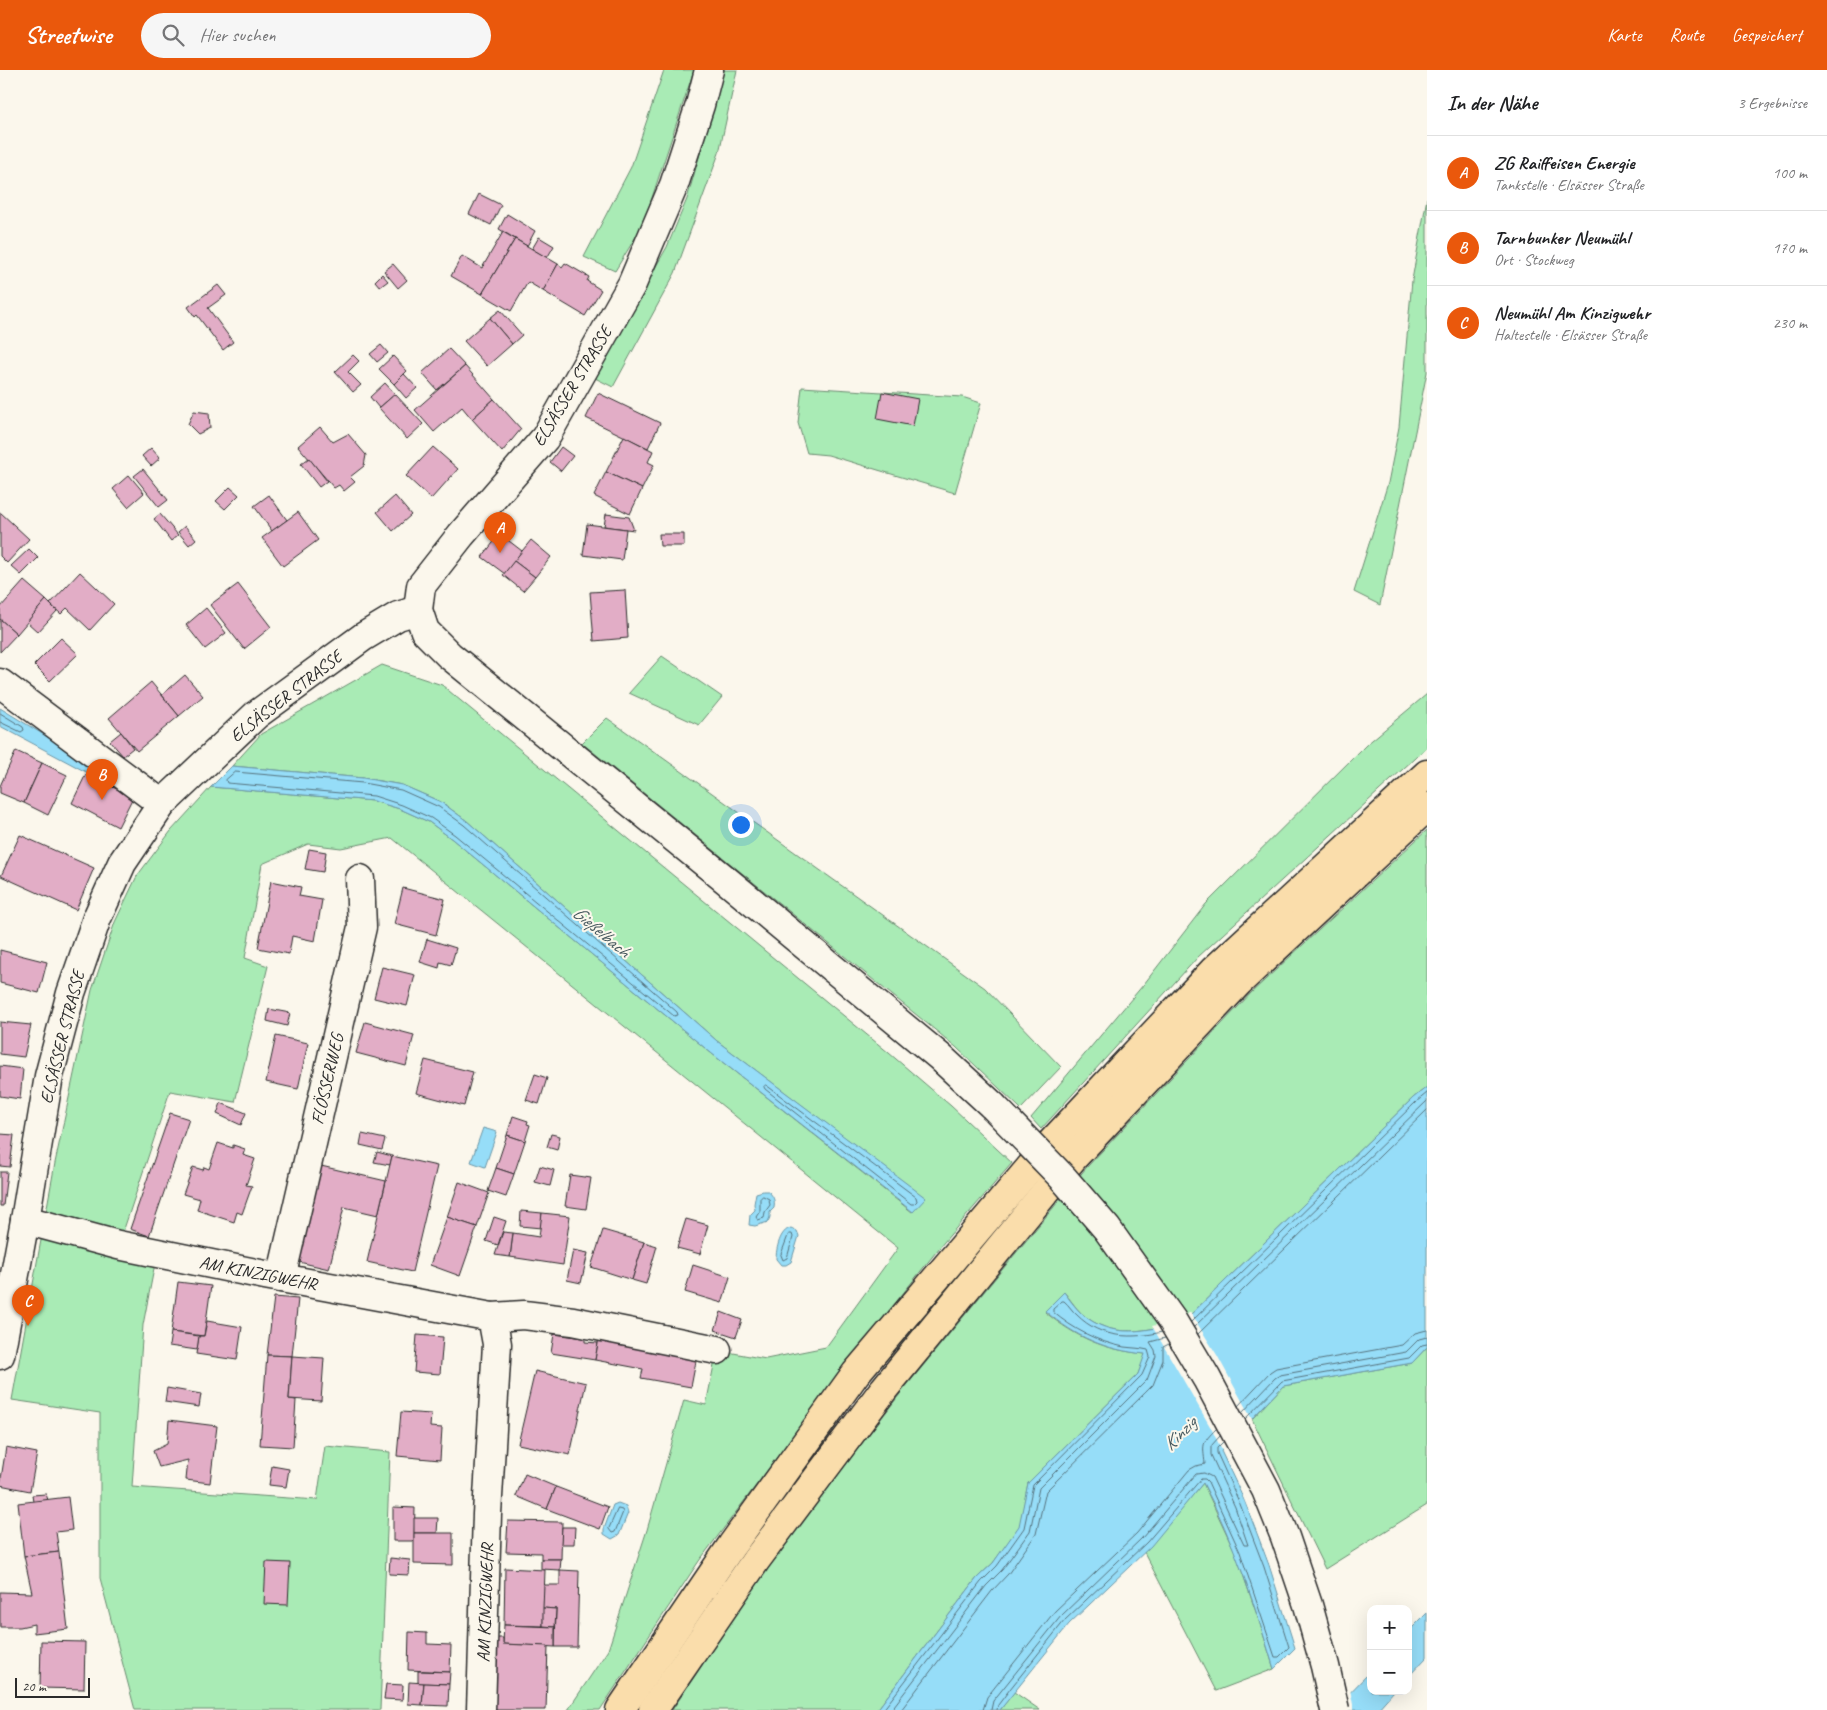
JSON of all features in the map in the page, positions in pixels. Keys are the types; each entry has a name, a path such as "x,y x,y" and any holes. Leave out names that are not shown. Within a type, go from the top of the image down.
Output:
{"highway":[{"path":"620,1710 732,1545 856,1373 1044,1152 1214,970 1427,774"},
{"path":"653,1710 756,1560 884,1388 1074,1157 1239,982 1427,806"}],"street":[{"name":"ELSÄSSER STRASSE","path":"0,1355 26,1220 49,1076 71,993 97,918 122,864 162,804 256,715 363,637 398,616 418,610 421,586 461,535 545,438 632,284 674,185 700,105 708,70"},
{"path":"418,610 425,631 449,655 741,892 940,1057 993,1106 1063,1178 1107,1229 1172,1320 1207,1379 1266,1490 1285,1537 1308,1605 1335,1710"},
{"path":"0,683 162,804"},
{"name":"FLÖSSERWEG","path":"281,1278 362,927 360,879"},
{"name":"AM KINZIGWEHR","path":"26,1220 118,1245 281,1278 492,1317 524,1315 573,1322 717,1350"},
{"name":"AM KINZIGWEHR","path":"481,1710 488,1504 497,1344 492,1317"}],"green space":[{"path":"664,70 694,70 643,225 615,271 584,257 631,167"},
{"path":"724,70 737,70 719,153 675,273 613,387 593,377 667,247 687,199"},
{"path":"1427,198 1427,372 1380,605 1354,592 1388,483 1399,427 1412,280"},
{"path":"802,387 962,397 981,403 955,493 828,455 807,453 798,423"},
{"path":"662,656 722,697 699,725 629,693"},
{"path":"382,665 442,685 889,1053 951,1106 1012,1163 944,1242 865,1341 699,1561 600,1710 568,1710 608,1650 647,1530 684,1400 706,1405 717,1350 766,1359 826,1347 898,1248 392,838 341,848 308,844 262,864 245,958 268,966 235,1102 170,1091 119,1244 157,1253 143,1325 132,1487 317,1500 325,1446 390,1452 380,1710 135,1710 100,1578 100,1413 12,1400 55,1163 92,990 115,922 137,876 171,831 211,787 373,801 400,809 429,822 711,1053 912,1212 925,1198 717,1041 467,821 441,802 402,785 363,778 232,766 261,734"},
{"path":"1427,694 1427,747 1198,957 1041,1129 1031,1118 1144,984 1206,904 1366,745"},
{"path":"607,718 985,988 1061,1067 1021,1109 956,1047 582,743"},
{"path":"1427,830 1427,1087 1413,1098 1183,1322 1130,1331 1105,1327 1093,1322 1081,1313 1064,1292 1045,1312 1080,1336 1104,1346 1146,1354 1138,1374 1028,1483 1020,1526 993,1563 977,1578 877,1710 672,1710 771,1562 903,1390 1086,1168 1252,992"},
{"path":"1427,1347 1427,1505 1325,1569 1252,1419 1283,1386 1412,1363"},
{"path":"1203,1483 1236,1554 1274,1669 1216,1691 1144,1552"},
{"path":"1014,1692 1040,1710 1000,1710"}],"water":[{"path":"0,708 90,763 91,768 88,773 0,726"},
{"path":"232,766 363,778 402,785 441,802 467,821 717,1041 926,1198 913,1212 711,1053 429,822 400,809 373,801 211,787"},
{"name":"Kinzig","path":"1427,1087 1427,1347 1412,1363 1283,1386 1221,1451 1245,1502 1269,1565 1295,1648 1274,1669 1234,1551 1203,1483 1151,1546 1069,1624 1000,1710 877,1710 977,1578 993,1563 1019,1526 1028,1483 1138,1374 1145,1354 1117,1349 1092,1341 1068,1328 1045,1311 1064,1292 1081,1313 1093,1322 1105,1327 1130,1331 1183,1322 1413,1098"},
{"path":"483,1128 497,1132 485,1167 471,1162"},
{"path":"768,1191 772,1195 774,1208 770,1212 768,1222 755,1226 749,1225 750,1215 755,1210 756,1193"},
{"path":"791,1228 797,1231 799,1236 791,1262 781,1265 776,1259 778,1245 784,1232"},
{"path":"618,1503 626,1506 628,1513 619,1535 612,1539 604,1534 604,1529 613,1505"},
{"path":"1427,1613 1427,1657 1412,1673 1412,1650 1412,1628"},
{"path":"1367,1675 1367,1695 1390,1695 1377,1710 1333,1710"}],"pier":[{"path":"1190,1312 1217,1355 1253,1421 1224,1452 1247,1501 1284,1605 1235,1477 1211,1428 1152,1326 1182,1319"},
{"path":"1350,1689 1354,1710 1330,1710 1331,1708"}],"building":[{"path":"479,194 501,205 491,225 469,214"},
{"path":"507,214 535,231 527,246 499,229"},
{"path":"503,232 515,239 482,294 451,276 462,256 482,268"},
{"path":"539,237 554,246 547,258 532,249"},
{"path":"515,239 558,264 543,291 528,282 511,311 482,294"},
{"path":"565,263 589,277 587,281 601,290 585,316 543,291 558,264 562,267"},
{"path":"393,264 407,280 398,288 384,271"},
{"path":"382,274 388,281 380,287 375,281"},
{"path":"218,285 226,295 208,308 233,342 223,350 197,315 195,317 188,307"},
{"path":"500,310 522,335 512,344 490,318"},
{"path":"490,318 512,344 487,366 464,341"},
{"path":"381,345 388,353 377,362 370,354"},
{"path":"449,349 465,366 437,390 422,373"},
{"path":"353,355 359,361 348,372 361,385 353,392 335,372"},
{"path":"393,356 407,371 394,384 379,369"},
{"path":"465,366 494,399 472,419 462,407 434,432 415,410"},
{"path":"404,374 417,388 406,398 394,384"},
{"path":"385,383 395,394 379,408 370,397"},
{"path":"882,392 918,399 913,426 877,419"},
{"path":"598,393 660,423 648,448 586,418"},
{"path":"395,394 423,424 407,439 379,408"},
{"path":"494,399 521,429 502,452 472,419"},
{"path":"194,411 209,413 210,428 198,434 188,424"},
{"path":"320,427 333,442 348,434 366,455 364,466 350,477 355,482 344,491 339,485 334,488 298,446"},
{"path":"624,436 653,451 648,462 654,465 642,489 606,472"},
{"path":"433,447 458,469 431,499 406,476"},
{"path":"561,447 573,456 561,471 550,462"},
{"path":"151,448 160,458 151,466 142,456"},
{"path":"309,458 327,481 319,487 301,464"},
{"path":"143,469 168,500 159,507 134,476"},
{"path":"606,472 642,489 630,514 594,496"},
{"path":"129,475 144,493 128,507 113,489"},
{"path":"230,487 239,495 225,509 216,501"},
{"path":"269,495 287,520 272,531 254,506"},
{"path":"395,496 411,515 393,531 377,512"},
{"path":"0,512 29,539 7,563 0,556"},
{"path":"298,512 318,540 283,566 262,538"},
{"path":"160,514 178,535 171,541 154,519"},
{"path":"606,514 629,517 634,530 604,526"},
{"path":"587,524 626,529 622,560 583,555"},
{"path":"185,526 196,539 189,545 178,532"},
{"path":"500,534 522,551 505,574 482,557"},
{"path":"659,534 684,534 684,546 660,546"},
{"path":"531,540 551,557 535,577 514,561"},
{"path":"29,549 38,558 21,575 11,566"},
{"path":"514,561 535,577 523,591 503,575"},
{"path":"80,572 114,604 90,630 67,608 61,614 50,604"},
{"path":"24,581 46,600 17,634 0,619 0,608"},
{"path":"238,584 271,627 244,649 210,605"},
{"path":"625,590 628,638 594,641 590,592"},
{"path":"46,600 57,611 38,632 27,622"},
{"path":"206,608 226,633 205,649 186,625"},
{"path":"0,619 17,634 0,652"},
{"path":"61,638 78,654 50,681 34,665"},
{"path":"185,675 203,696 179,716 162,695"},
{"path":"151,682 179,716 137,751 109,718"},
{"path":"121,732 133,748 123,756 110,741"},
{"path":"16,751 42,763 24,803 0,793 0,786"},
{"path":"42,763 67,775 48,815 24,803"},
{"path":"86,774 133,797 118,827 72,803"},
{"path":"20,835 94,868 76,910 1,876"},
{"path":"309,849 326,852 323,872 305,869"},
{"path":"271,881 301,887 299,896 322,900 315,941 292,936 289,954 258,948"},
{"path":"403,888 445,899 436,935 394,924"},
{"path":"427,939 456,948 451,965 440,962 439,968 420,962"},
{"path":"0,950 47,962 39,993 0,983"},
{"path":"382,967 415,975 407,1006 374,998"},
{"path":"269,1009 290,1013 287,1026 267,1021"},
{"path":"0,1022 31,1025 24,1057 0,1054"},
{"path":"365,1022 414,1035 406,1066 356,1053"},
{"path":"276,1036 308,1043 298,1089 266,1082"},
{"path":"425,1060 473,1072 464,1106 416,1093"},
{"path":"0,1066 23,1069 20,1099 0,1096"},
{"path":"535,1074 547,1078 539,1104 526,1100"},
{"path":"221,1103 246,1113 241,1125 217,1114"},
{"path":"170,1113 189,1119 149,1236 130,1229"},
{"path":"513,1116 528,1121 527,1124 530,1125 525,1141 507,1135"},
{"path":"0,1134 14,1135 10,1167 0,1166"},
{"path":"362,1134 385,1139 382,1150 360,1145"},
{"path":"551,1134 560,1136 557,1150 547,1147"},
{"path":"507,1135 525,1141 514,1174 496,1168"},
{"path":"218,1143 233,1148 233,1145 245,1149 243,1155 255,1159 246,1185 252,1186 242,1214 237,1212 234,1222 197,1210 200,1199 183,1194 193,1167 203,1170 204,1167 209,1169"},
{"path":"377,1152 392,1156 390,1165 374,1162"},
{"path":"392,1156 437,1166 412,1272 367,1262"},
{"path":"321,1166 386,1181 378,1215 344,1207 329,1269 299,1262"},
{"path":"540,1166 554,1170 550,1186 535,1182"},
{"path":"496,1168 514,1174 506,1197 488,1191"},
{"path":"0,1172 7,1172 3,1206 0,1206"},
{"path":"570,1175 591,1178 586,1209 565,1206"},
{"path":"459,1182 489,1193 477,1227 447,1217"},
{"path":"521,1211 542,1213 541,1228 520,1226"},
{"path":"542,1213 570,1216 563,1265 510,1257 513,1233 539,1237"},
{"path":"447,1217 477,1227 460,1276 430,1265"},
{"path":"494,1217 506,1221 498,1245 486,1241"},
{"path":"686,1219 708,1225 700,1254 677,1248"},
{"path":"603,1230 644,1242 632,1280 591,1267"},
{"path":"503,1232 513,1233 510,1257 495,1255"},
{"path":"644,1242 657,1246 646,1284 632,1280"},
{"path":"573,1250 588,1253 581,1283 567,1280"},
{"path":"693,1265 730,1277 722,1303 685,1292"},
{"path":"178,1282 211,1286 204,1336 171,1332"},
{"path":"274,1297 298,1299 292,1356 267,1355"},
{"path":"721,1312 742,1320 736,1337 715,1330"},
{"path":"207,1321 242,1327 237,1360 196,1354 199,1336 204,1336"},
{"path":"171,1332 199,1336 197,1350 169,1346"},
{"path":"554,1334 585,1338 585,1342 598,1343 595,1360 551,1353"},
{"path":"417,1335 443,1337 440,1374 414,1372"},
{"path":"599,1338 697,1356 691,1387 641,1378 643,1369 595,1360"},
{"path":"267,1355 292,1356 289,1399 296,1400 293,1447 260,1445"},
{"path":"292,1356 324,1358 321,1401 289,1399"},
{"path":"535,1371 586,1383 570,1455 518,1444"},
{"path":"167,1388 201,1394 199,1407 165,1402"},
{"path":"401,1412 431,1414 430,1427 442,1428 440,1460 397,1456"},
{"path":"169,1420 217,1426 210,1483 186,1480 188,1460 159,1467 153,1451 167,1444"},
{"path":"6,1447 37,1453 30,1491 0,1485"},
{"path":"272,1466 289,1469 286,1487 269,1485"},
{"path":"525,1474 556,1487 547,1509 516,1496"},
{"path":"556,1487 608,1507 600,1529 547,1509"},
{"path":"46,1494 48,1500 33,1502 32,1495"},
{"path":"68,1497 72,1530 56,1532 59,1552 24,1556 18,1503"},
{"path":"393,1507 415,1508 414,1541 393,1541"},
{"path":"414,1518 438,1518 437,1533 414,1533"},
{"path":"508,1521 562,1522 561,1559 541,1559 541,1553 506,1552"},
{"path":"562,1527 575,1527 574,1544 561,1544"},
{"path":"414,1533 453,1533 453,1565 414,1564"},
{"path":"59,1552 68,1629 34,1633 34,1624 20,1627 0,1627 0,1592 32,1593 24,1556"},
{"path":"390,1558 410,1560 409,1575 389,1574"},
{"path":"541,1559 561,1559 560,1570 541,1569"},
{"path":"266,1562 290,1563 288,1605 264,1604"},
{"path":"505,1568 545,1570 543,1626 504,1625"},
{"path":"560,1570 579,1571 577,1647 555,1647 556,1609 543,1608 544,1585 560,1585"},
{"path":"543,1608 556,1609 555,1627 543,1626"},
{"path":"504,1625 555,1627 555,1647 503,1644"},
{"path":"409,1632 427,1633 427,1644 451,1645 450,1672 408,1670"},
{"path":"494,1638 503,1638 503,1644 548,1646 546,1710 492,1710"},
{"path":"41,1641 85,1642 84,1689 40,1688"},
{"path":"418,1671 450,1672 449,1684 418,1683"},
{"path":"409,1682 424,1683 422,1705 408,1704"},
{"path":"424,1683 449,1684 448,1706 422,1705"},
{"path":"386,1684 403,1685 402,1700 384,1699"}],"place":[{"name":"ZG Raiffeisen Energie","path":"500,553"},
{"name":"Tarnbunker Neumühl","path":"102,800"},
{"name":"Neumühl Am Kinzigwehr","path":"28,1326"}],"water label":[{"name":"Gießelbach","path":"602,931"}]}
